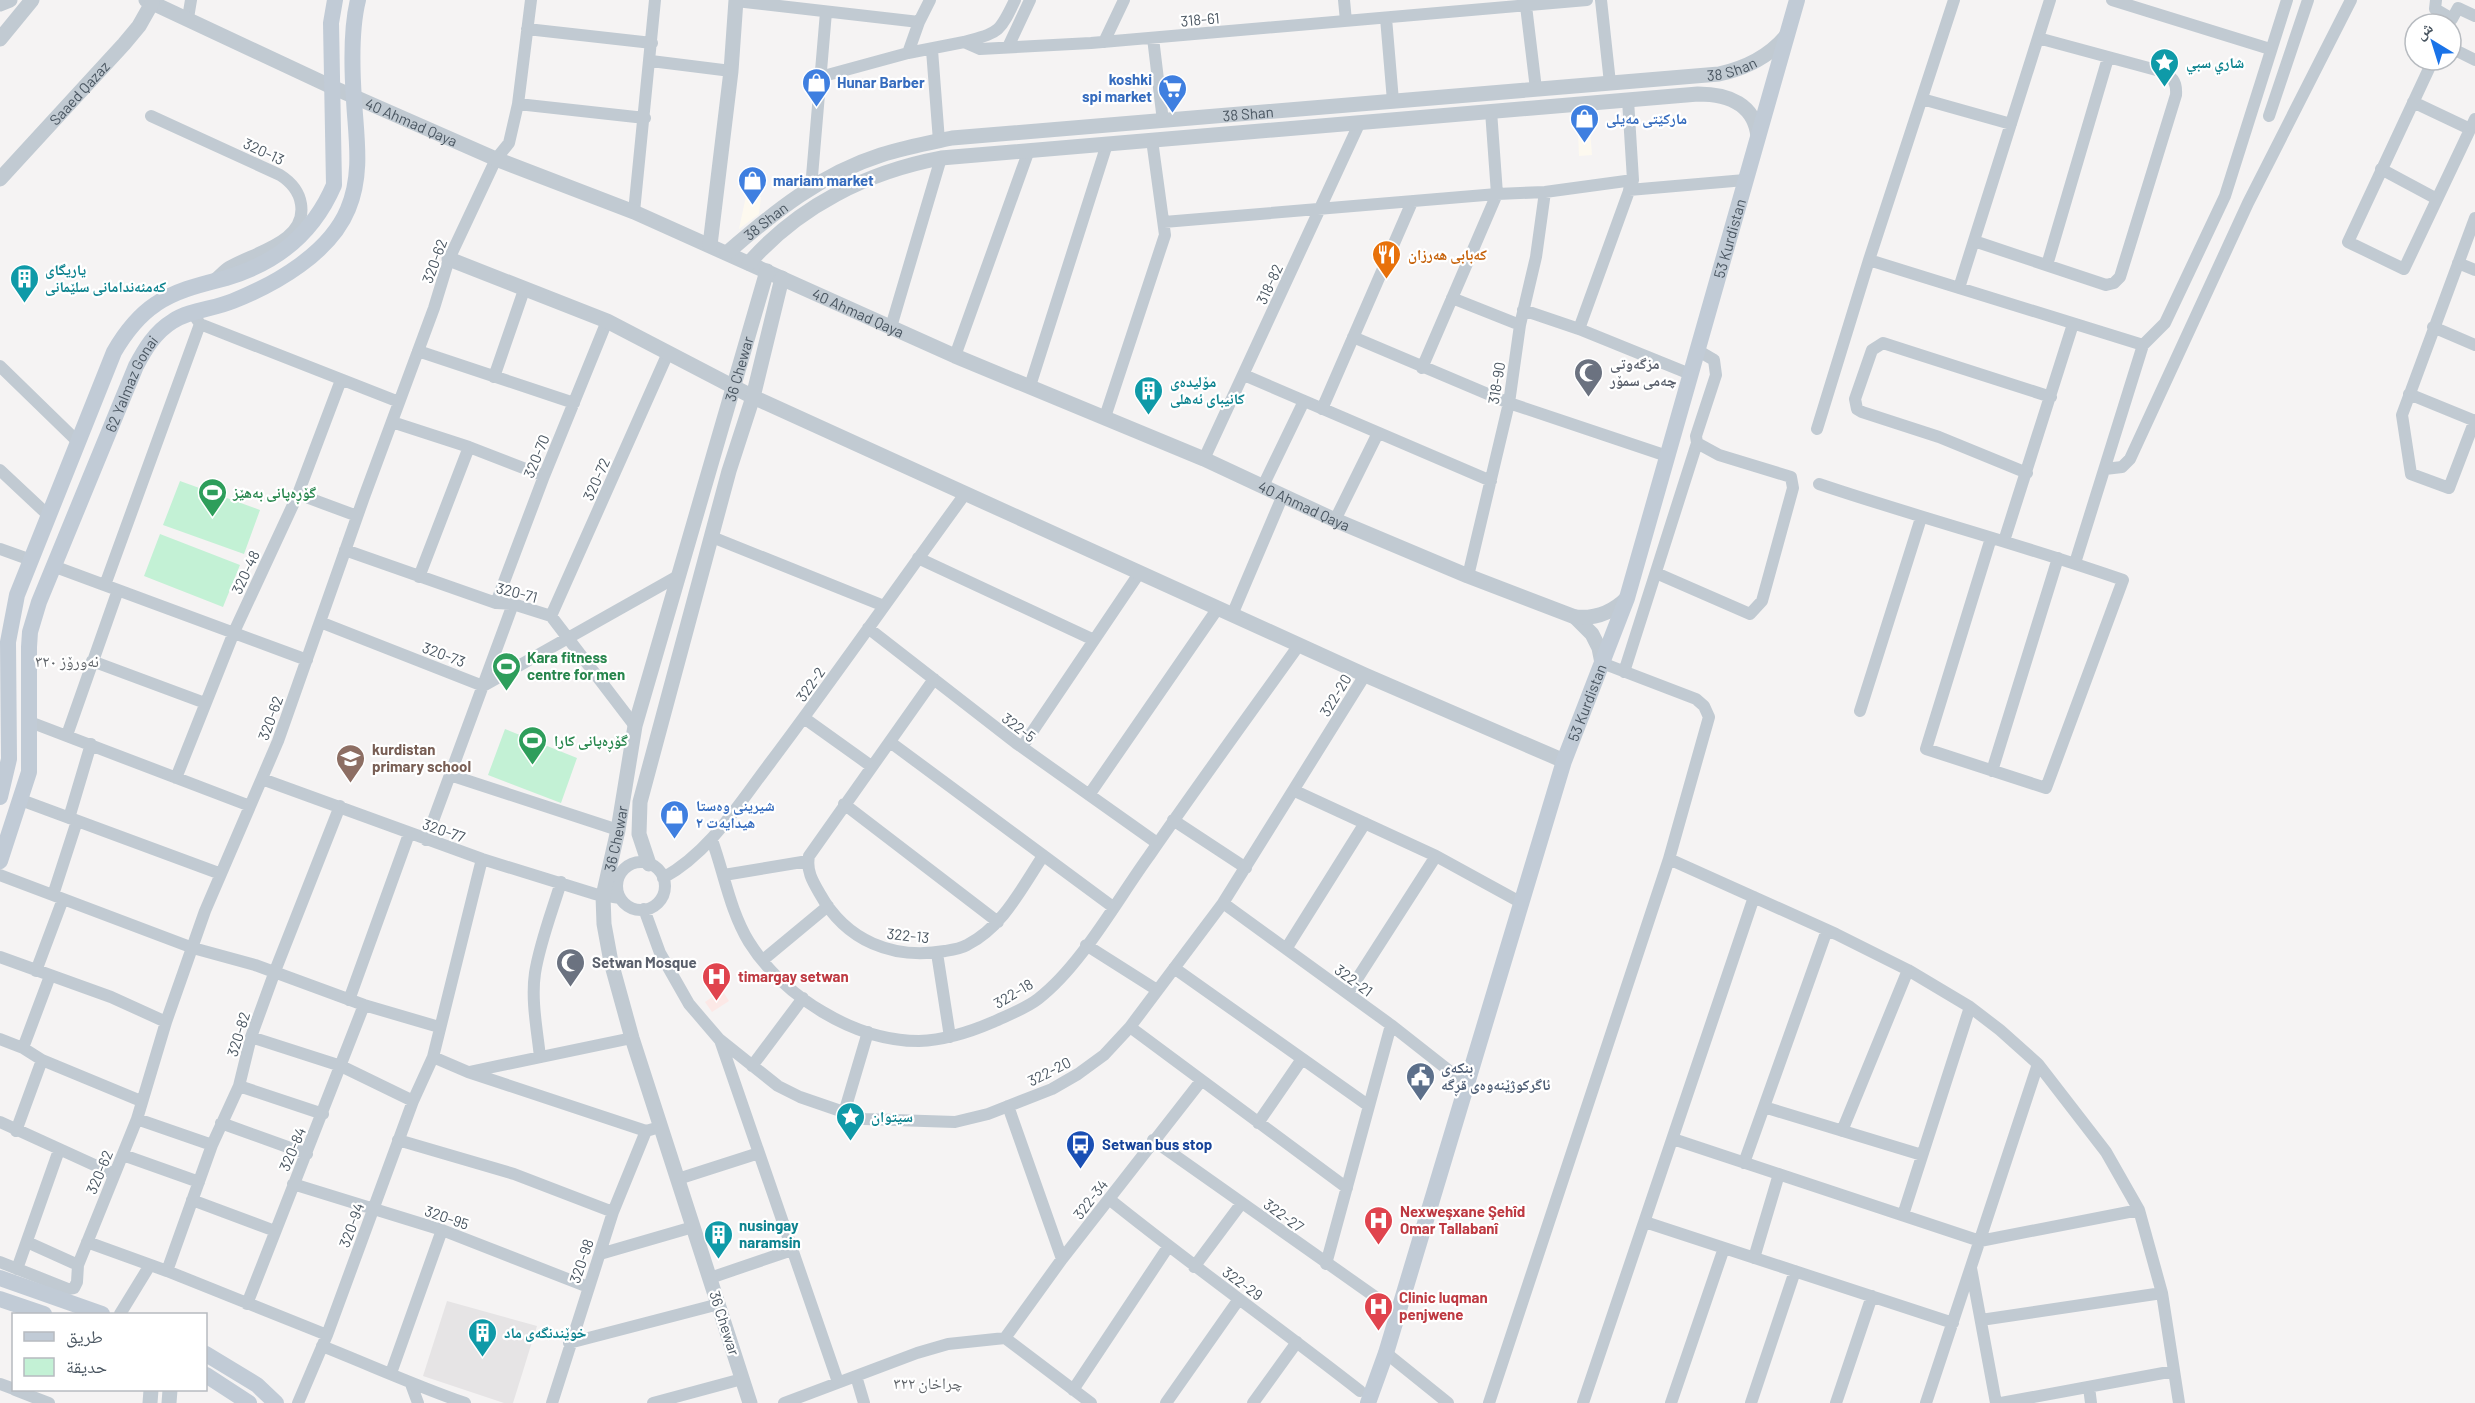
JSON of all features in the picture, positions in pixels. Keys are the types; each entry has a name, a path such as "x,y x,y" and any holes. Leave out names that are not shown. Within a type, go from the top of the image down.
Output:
{"main road":[{"name":"62 Yalmaz Gonai","path":"0,797 3,775 9,759 8,642 17,595 114,352 134,322 158,302 252,269 288,248 314,223 334,185 331,23 334,0"},
{"name":"62 Yalmaz Gonai","path":"0,861 29,772 30,632 53,566 143,352 152,339 168,325 196,319 300,266 332,236 349,207 359,167 354,97 358,0"},
{"name":"53 Kurdistan","path":"1366,1398 1386,1353 1564,761 1627,598 1797,0"},
{"path":"8,688 30,687"},
{"path":"0,1278 99,1313"},
{"path":"0,1299 41,1313"},
{"path":"207,1355 257,1385 276,1403"},
{"path":"207,1376 249,1403"}],"street":[{"path":"0,4 10,0"},
{"path":"1,36 32,0"},
{"path":"189,18 191,0"},
{"name":"320-62","path":"17,1269 68,1289 74,1288 78,1282 78,1265 137,1119 166,1022 221,874 278,741 449,259 496,159 507,147 519,104 531,0"},
{"path":"634,212 651,61 655,0"},
{"path":"710,245 731,71 736,0 919,22"},
{"path":"908,53 930,0"},
{"path":"964,42 997,32 1015,0"},
{"path":"1008,47 1030,0"},
{"path":"1104,42 1124,0"},
{"path":"1344,0 1346,21"},
{"name":"318-61","path":"820,78 908,53 964,42 980,49 1104,42 1587,0"},
{"path":"1601,0 1610,83"},
{"path":"1817,429 1869,260 1954,0"},
{"path":"1959,288 2050,0"},
{"path":"2112,0 2270,50"},
{"path":"2075,563 2143,345 2165,323 2225,196 2287,0"},
{"path":"2269,116 2308,0"},
{"path":"2436,0 2435,9 2450,12"},
{"name":"40 Ahmad Qaya","path":"149,1 332,87 496,159 634,212 955,356 1204,459 1335,520 1468,576 1575,617 1592,634 1599,648 1602,663"},
{"name":"Saaed Qazaz","path":"0,178 124,44 139,26 149,1"},
{"path":"2105,469 2122,467 2130,459 2248,203 2348,1"},
{"path":"1526,6 1536,89"},
{"path":"811,188 826,12"},
{"path":"1386,18 1393,101"},
{"path":"527,29 652,43"},
{"name":"38 Shan","path":"727,253 791,200 854,165 878,156 952,138 1719,74 1743,68 1762,58 1780,44 1787,35"},
{"path":"1105,417 1165,236 1152,140 1163,121 1153,38"},
{"path":"1974,241 2106,285 2114,283 2120,277 2176,95 2176,84 2170,75 2038,38"},
{"path":"932,50 939,141"},
{"path":"2046,265 2108,58"},
{"path":"651,61 731,71"},
{"path":"2413,102 2473,124 2404,269 2348,242 2381,169 2427,72"},
{"name":"38 Shan","path":"749,263 766,243 802,215 839,193 884,173 941,158 1698,94 1731,98 1749,112 1757,126 1758,137"},
{"path":"1922,99 2011,124"},
{"path":"1579,329 1631,185 1628,100"},
{"path":"519,104 645,118"},
{"path":"2251,108 2288,124"},
{"path":"1422,368 1497,194 1491,111"},
{"name":"320-13","path":"151,116 280,175 293,185 301,199 301,220 294,231 267,249 231,266 211,282"},
{"name":"318-82","path":"1204,459 1360,122"},
{"path":"1030,386 1107,144"},
{"path":"955,356 1029,150"},
{"path":"891,327 941,158"},
{"path":"2381,169 2437,199"},
{"path":"1164,222 1320,211 1497,194 1745,180"},
{"name":"318-90","path":"1468,576 1509,403 1522,310 1536,257 1545,192"},
{"path":"2225,196 2248,203"},
{"path":"1322,409 1412,202"},
{"path":"2409,394 2475,421 2449,488 2411,474 2402,415 2409,394 2433,327 2475,218"},
{"path":"449,259 608,321 753,398 1365,675 1564,761"},
{"path":"1869,260 2143,345"},
{"path":"2458,263 2475,270"},
{"name":"36 Chewar","path":"750,1403 678,1179 653,1130 632,1038 611,962 604,924 603,896 618,830 635,726 767,271"},
{"path":"610,862 620,898 630,908 644,909 656,904 661,898 664,892 663,878 660,872 649,864 639,834 640,802 729,471 753,398 782,278"},
{"path":"494,377 524,290"},
{"path":"1452,298 1520,325"},
{"path":"1522,310 1579,329 1690,374"},
{"path":"105,585 196,319 399,402"},
{"name":"320-70","path":"496,603 544,476 608,321"},
{"path":"2004,541 2073,324"},
{"path":"2433,327 2475,345"},
{"path":"1353,337 1509,403 1667,456"},
{"path":"2026,473 1939,437 1862,412 1857,409 1855,399 1872,350 1883,343 2051,397"},
{"path":"1624,672 1697,443 1696,436 1716,375 1714,360 1697,350"},
{"path":"418,351 574,403"},
{"name":"320-72","path":"550,616 668,353"},
{"path":"0,366 77,441"},
{"path":"1244,375 1491,481"},
{"name":"320-48","path":"176,778 234,632 298,494 341,380"},
{"path":"1263,486 1304,401"},
{"path":"392,422 469,447 544,476"},
{"path":"1335,520 1378,433"},
{"path":"1656,573 1750,614 1762,601 1793,488 1791,477 1719,455 1697,443"},
{"path":"419,577 469,447"},
{"path":"0,470 49,516"},
{"path":"1819,484 1921,518 2004,541 2075,563 2123,580 2046,788 1926,750 1991,538"},
{"path":"298,494 357,516"},
{"name":"322-2","path":"663,878 689,861 712,840 804,718 965,494"},
{"path":"1232,615 1283,495"},
{"path":"1860,711 1921,518"},
{"path":"712,537 884,606"},
{"path":"0,549 31,560"},
{"name":"320-71","path":"345,550 496,603 513,604 550,616 635,726"},
{"path":"918,558 1094,640"},
{"path":"1992,771 2058,558"},
{"path":"53,566 307,660"},
{"path":"1022,747 1140,572"},
{"path":"483,686 678,576"},
{"path":"67,735 118,590"},
{"name":"40 Ahmad Qaya","path":"1575,617 1600,615 1615,609 1627,598"},
{"path":"426,840 513,604"},
{"path":"1089,795 1218,608"},
{"name":"320-73","path":"320,622 483,686"},
{"name":"322-5","path":"868,628 1022,747 1157,843"},
{"name":"322-18","path":"712,840 741,927 778,978 803,998 832,1016 868,1032 918,1041 950,1037 994,1022 1037,999 1086,945 1299,645"},
{"path":"92,661 205,703"},
{"path":"1489,1403 1669,859 1709,717 1704,706 1696,699 1602,663"},
{"name":"322-20","path":"644,909 660,953 676,984 703,1023 719,1039 778,1086 800,1097 844,1113 864,1119 890,1122 955,1122 1008,1106 1052,1089 1078,1074 1104,1055 1130,1027 1223,903 1295,791 1365,675"},
{"path":"724,875 808,861 809,856 844,804 933,679"},
{"path":"804,718 872,766"},
{"path":"30,722 250,807"},
{"path":"890,742 1113,908"},
{"path":"36,971 58,897 91,744"},
{"path":"450,775 618,830"},
{"name":"320-77","path":"262,779 483,859 603,896 620,898"},
{"path":"1295,791 1436,856 1520,902"},
{"path":"21,800 221,874"},
{"path":"844,804 998,922"},
{"name":"320-82","path":"167,1271 212,1145 239,1086 251,1037 275,971 340,806"},
{"path":"1173,820 1246,868"},
{"path":"1286,949 1365,823"},
{"path":"349,1000 409,834"},
{"path":"1348,993 1436,856"},
{"name":"322-13","path":"808,861 807,867 812,879 828,906 855,935 880,948 904,953 937,953 967,945 998,922 1045,858"},
{"name":"320-94","path":"298,1403 324,1340 413,1101 433,1057 483,859"},
{"path":"1669,859 1827,930 1908,970 1970,1007 2038,1064 2106,1152 2139,1210 2162,1293 2179,1403"},
{"path":"617,882 620,874 632,864 649,864"},
{"path":"0,875 193,948 275,971 349,1000 439,1027"},
{"path":"540,1057 533,998 535,974 539,950 561,882"},
{"path":"1583,1403 1754,897"},
{"name":"322-21","path":"1223,903 1391,1025 1466,1084"},
{"path":"763,960 828,906"},
{"path":"1744,1163 1827,930"},
{"path":"1086,945 1157,990"},
{"path":"937,953 950,1037"},
{"path":"0,957 111,997 166,1022"},
{"path":"1174,968 1369,1106"},
{"path":"1842,1131 1908,970"},
{"path":"23,1048 50,976"},
{"path":"752,1066 803,998"},
{"name":"320-84","path":"247,1304 364,1005"},
{"path":"1903,1215 1970,1007"},
{"path":"1326,1264 1391,1025"},
{"path":"1130,1027 1347,1188"},
{"path":"844,1113 868,1032"},
{"path":"251,1037 341,1066 413,1101"},
{"path":"468,1072 632,1038"},
{"path":"0,1039 23,1048 42,1060 141,1101"},
{"path":"719,1039 838,1382"},
{"path":"433,1057 468,1072 653,1130"},
{"path":"1258,1123 1302,1059"},
{"path":"16,1131 42,1060"},
{"path":"1926,1403 2038,1064"},
{"name":"322-34","path":"1005,1338 1062,1259 1201,1081"},
{"path":"239,1086 322,1114"},
{"path":"1008,1106 1062,1259"},
{"path":"1764,1107 1922,1155"},
{"path":"137,1119 212,1145"},
{"path":"221,1123 307,1154"},
{"path":"1,1125 114,1174"},
{"name":"320-98","path":"552,1403 569,1343 613,1212 653,1130"},
{"path":"1672,1139 1980,1241 2139,1210"},
{"path":"398,1140 514,1174 613,1212"},
{"name":"322-27","path":"1153,1140 1398,1313"},
{"path":"0,1262 17,1269 59,1149"},
{"path":"678,1179 759,1153"},
{"path":"123,1155 199,1182"},
{"path":"1754,1258 1779,1174"},
{"name":"320-95","path":"293,1184 442,1230 588,1287"},
{"name":"322-29","path":"1108,1199 1194,1267 1297,1342 1366,1398"},
{"path":"192,1200 275,1231"},
{"path":"1194,1267 1241,1204"},
{"path":"1645,1222 1953,1323"},
{"path":"600,1254 693,1227"},
{"path":"391,1373 442,1230"},
{"path":"27,1242 78,1265"},
{"path":"87,1242 167,1271 247,1304 411,1384 465,1403"},
{"path":"1073,1390 1167,1246"},
{"path":"1671,1403 1724,1248"},
{"path":"710,1278 792,1250"},
{"path":"121,1313 150,1265"},
{"path":"1971,1267 1996,1403"},
{"path":"1751,1403 1795,1271"},
{"path":"1981,1320 2162,1293"},
{"path":"1836,1403 1872,1296"},
{"path":"1166,1403 1239,1299"},
{"path":"569,1343 718,1304"},
{"path":"784,1403 948,1344 1005,1338 1091,1403"},
{"path":"1253,1403 1297,1342"},
{"path":"1386,1353 1448,1403"},
{"path":"2001,1403 2174,1371"},
{"path":"856,1376 864,1403"},
{"path":"659,1402 742,1379"},
{"path":"411,1384 418,1403"},
{"path":"2089,1387 2091,1403"},
{"path":"19,1391 49,1403"},
{"path":"1352,1403 1366,1398"}],"shaded area":[{"name":"مارکێتی مەیلی","path":"1590,130 1592,155 1579,156 1578,131"},
{"name":"mariam market","path":"746,196 761,197 759,214 739,229"},
{"name":"timargay setwan","path":"722,990 729,1001 712,1012 705,1002"},
{"path":"447,1301 537,1326 513,1403 504,1403 423,1376"}],"green space":[{"name":"گۆڕەپانی بەهێز","path":"180,481 260,510 244,554 163,525"},
{"path":"160,534 240,565 223,607 144,576"},
{"name":"گۆڕەپانی کارا","path":"505,729 577,758 561,803 488,775"}],"place":[{"name":"شاري سبي","path":"2165,88"},
{"name":"Hunar Barber","path":"816,108"},
{"name":"koshki spi market","path":"1173,114"},
{"name":"مارکێتی مەیلی","path":"1585,144"},
{"name":"mariam market","path":"752,206"},
{"name":"کەبابی هەرزان","path":"1387,280"},
{"name":"یاریگای کەمئەندامانی سلێمانی","path":"24,304"},
{"name":"مزگەوتی چەمی سمۆر","path":"1589,398"},
{"name":"مۆلیدەی کانیبای ئەهلی","path":"1149,416"},
{"name":"گۆڕەپانی بەهێز","path":"212,518"},
{"name":"Kara fitness centre for men","path":"506,692"},
{"name":"گۆڕەپانی کارا","path":"533,766"},
{"name":"kurdistan primary school","path":"351,784"},
{"name":"شیرینی وەستا هیدایەت ٢","path":"675,840"},
{"name":"Setwan Mosque","path":"571,988"},
{"name":"timargay setwan","path":"717,1002"},
{"name":"بنکەی ئاگرکوژێنەوەی قڕگە","path":"1420,1102"},
{"name":"سيتوان","path":"850,1142"},
{"name":"Setwan bus stop","path":"1081,1170"},
{"name":"Nexweşxane Şehîd Omar Tallabanî","path":"1379,1246"},
{"name":"nusingay naramsin","path":"718,1260"},
{"name":"Clinic luqman penjwene","path":"1378,1332"},
{"name":"خوێندنگەی ماد","path":"483,1358"}],"district":[{"name":"نەورۆز ٣٢٠","path":"67,660"},
{"name":"چراخان ٣٢٢","path":"928,1382"}]}
